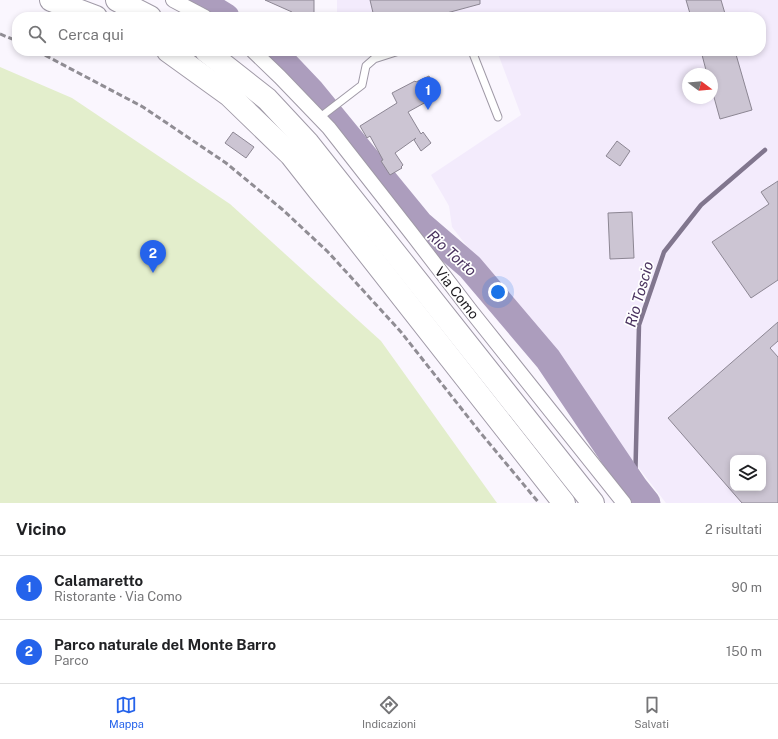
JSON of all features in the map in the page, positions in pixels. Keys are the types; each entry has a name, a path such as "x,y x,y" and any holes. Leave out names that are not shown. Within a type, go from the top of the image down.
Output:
{"main road":[{"path":"51,0 83,12"},
{"path":"117,0 140,12"},
{"path":"175,56 229,95 291,155 564,503"},
{"path":"212,56 267,99 308,143 593,503"}],"street":[{"path":"173,0 196,12"},
{"name":"Via Como","path":"258,56 321,117 470,311 624,503"}],"lane":[{"path":"321,117 362,85 366,66 374,59 383,56"},
{"path":"474,56 498,118"}],"shaded area":[{"path":"337,0 778,0 778,503 666,503 452,227 449,206 431,175 521,115 499,56 766,56 766,12 337,12"}],"green space":[{"path":"0,67 72,98 230,204 381,341 497,503 0,503"}],"building":[{"path":"265,0 314,0 314,12 292,12"},
{"path":"370,0 480,0 480,4 450,12 373,12"},
{"path":"686,0 721,0 725,12 690,12"},
{"path":"702,56 736,56 752,110 720,119 716,104 718,104 718,68 705,68"},
{"path":"429,76 438,93 408,112 421,134 423,132 431,143 421,151 414,140 416,138 395,153 403,165 401,167 402,168 390,175 381,161 383,160 370,136 367,138 360,126 397,103 392,93 415,81 416,82"},
{"path":"233,132 254,147 246,158 225,143"},
{"path":"617,141 630,151 620,166 606,156"},
{"path":"778,181 778,280 751,298 712,242 769,204 761,192"},
{"path":"632,212 634,258 610,259 608,213"},
{"path":"778,322 778,341 770,348 778,357 778,503 742,503 732,491 766,491 766,455 730,455 730,489 668,418"}],"waterway":[{"name":"Rio Torto","path":"199,0 218,12"},
{"name":"Rio Torto","path":"278,56 311,91 420,224 470,267 548,359 635,488 647,503"},
{"name":"Rio Toscio","path":"635,488 639,325 664,252 701,205 765,150"}],"railway":[{"path":"0,34 12,39"},
{"path":"46,56 143,107 226,163 283,210 328,252 401,332 479,431 539,503"}],"place":[{"name":"Calamaretto","path":"428,110"},
{"name":"Parco naturale del Monte Barro","path":"153,273"}]}
